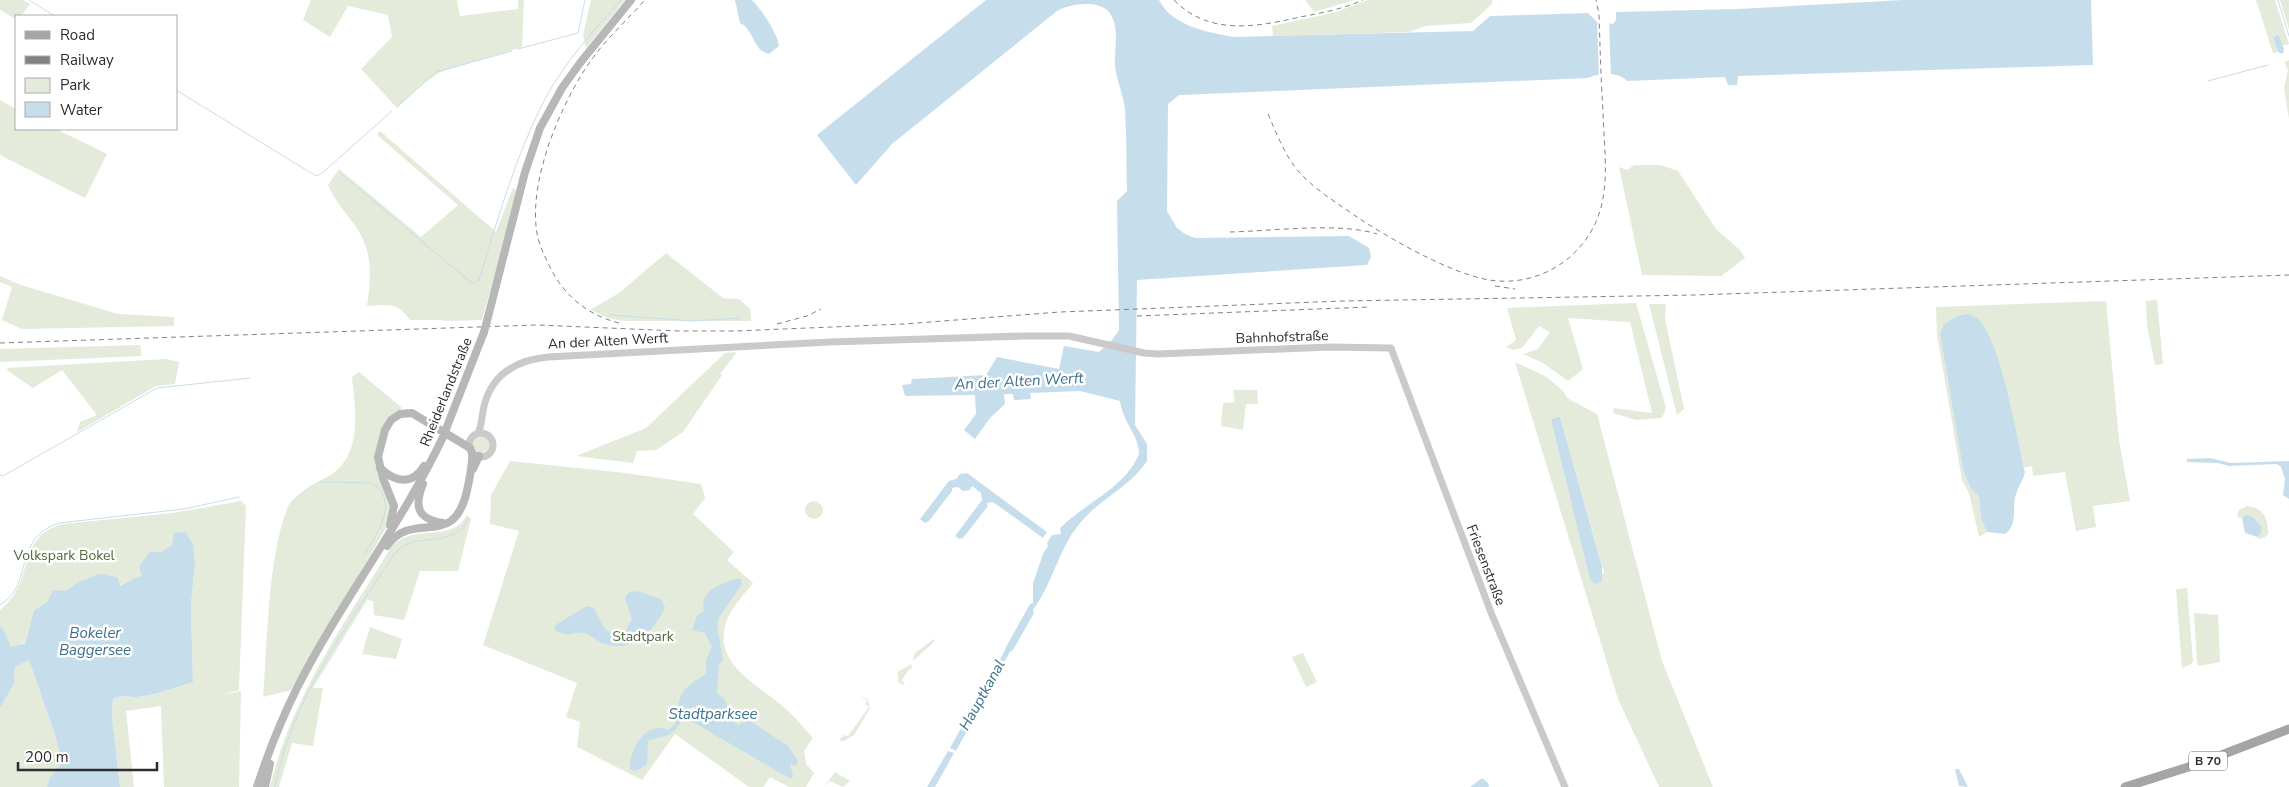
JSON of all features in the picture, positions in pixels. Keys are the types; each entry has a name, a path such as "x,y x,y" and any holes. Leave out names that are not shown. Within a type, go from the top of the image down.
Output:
{"main road":[{"name":"Rheiderlandstraße","path":"257,787 283,717 311,662 386,540 423,476 445,432 484,332 525,172 540,128 575,69 631,0"},
{"path":"386,540 385,535 392,523 394,506 380,468 379,452 385,430 391,420 400,414 412,413 419,415 471,446 470,475"},
{"path":"380,468 392,478 406,480 416,476 433,456"},
{"path":"378,553 384,550 393,538 403,532 445,524 455,519 461,511 470,475 479,456"},
{"path":"423,476 423,484 418,500 420,512 428,520 445,524"},
{"name":"B 70","path":"2125,787 2198,764 2289,729"},
{"path":"265,787 272,747"}],"street":[{"name":"An der Alten Werft","path":"482,434 490,393 496,381 506,370 530,359 838,342 1022,336 1069,336 1144,353"},
{"name":"Bahnhofstraße","path":"1144,353 1330,347 1391,348"},
{"name":"Friesenstraße","path":"1391,348 1492,615 1565,787"},
{"path":"482,434 491,439 493,446 487,455 479,456 471,446 482,434"}],"green space":[{"path":"0,0 23,0 30,4 22,15 15,15 15,18 0,10"},
{"path":"311,0 457,0 460,16 518,9 518,0 524,0 522,47 440,72 420,86 397,108 361,69 392,37 388,15 348,6 330,37 303,20"},
{"path":"591,0 625,0 586,48 583,35"},
{"path":"1305,0 1354,0 1314,12"},
{"path":"1368,0 1492,0 1492,4 1471,23 1426,26 1409,32 1273,36 1272,26 1333,13"},
{"path":"2256,0 2275,0 2289,44 2282,46 2277,34 2273,37 2278,52 2273,53"},
{"path":"2280,0 2289,0 2289,30"},
{"path":"2289,60 2289,119 2284,88 2288,70 2284,62"},
{"path":"0,100 15,108 15,130 58,130 107,154 85,198 0,155"},
{"path":"380,131 496,232 513,188 518,191 482,320 410,320 396,307 386,305 367,306 370,267 366,248 358,230 328,185 339,169 421,237 458,205 377,135"},
{"path":"1634,165 1661,165 1678,171 1716,229 1741,251 1745,258 1721,276 1642,275 1619,167 1627,170"},
{"path":"666,253 723,298 739,299 750,309 751,321 624,321 608,318 590,310 619,293"},
{"path":"0,276 21,285 118,314 174,317 174,326 22,329 2,320 12,287 0,282"},
{"path":"2157,300 2163,364 2155,365 2147,325 2146,301"},
{"path":"2106,301 2119,440 2130,501 2093,506 2096,527 2076,531 2065,472 2033,476 2032,466 2024,468 1998,362 1940,334 1963,470 1970,487 1979,497 1981,519 1987,532 1979,537 1969,493 1962,480 1937,335 1936,307"},
{"path":"1636,303 1666,408 1662,418 1636,420 1613,413 1614,408 1652,413 1630,322 1568,318 1583,369 1568,381 1543,363 1523,354 1538,349 1550,332 1539,326 1522,348 1513,350 1506,347 1516,340 1507,308"},
{"path":"1649,304 1666,304 1665,319 1684,409 1677,415"},
{"path":"140,345 142,356 0,362 0,349"},
{"path":"737,352 720,374 722,375 683,432 656,450 637,451 633,463 576,456 646,428 725,353"},
{"path":"166,359 179,362 175,384 156,386 77,432 80,422 97,415 62,370 33,388 8,371 7,368"},
{"path":"1515,362 1547,377 1564,392 1567,398 1597,414 1662,661 1713,787 1659,787 1618,699","holes":["1560,417 1604,572 1594,584 1590,580 1551,420"]},
{"path":"359,372 401,407 401,411 393,415 376,455 391,507 389,523 291,690 263,697 272,577 280,530 291,502 307,488 335,472 345,461 354,439 355,414 352,377"},
{"path":"1233,390 1257,390 1258,404 1246,404 1243,430 1221,426 1223,403 1235,402"},
{"path":"481,435 487,438 490,444 487,450 481,453 475,450 472,444 475,438"},
{"name":"Stadtpark","path":"510,461 625,473 701,484 705,498 693,514 734,552 727,560 753,583 728,618 725,625 724,644 734,665 742,674 785,709 813,738 804,751 806,764 814,773 806,787 789,787 770,777 763,787 749,787 675,734 642,780 577,747 580,722 566,717 577,683 483,645 519,531 490,524 491,495"},
{"name":"Volkspark Bokel","path":"241,501 246,506 239,690 223,695 241,691 239,787 164,787 161,706 126,711 134,787 120,787 112,716 113,699 152,695 193,682 191,605 195,564 172,545 161,552 142,576 119,586 77,583 34,610 25,642 11,648 3,628 0,627 0,610 19,587 31,550 38,539 48,530 63,524 173,513"},
{"path":"814,501 820,504 823,510 820,516 814,519 808,516 805,510 808,504"},
{"path":"2247,506 2257,509 2264,515 2268,534 2264,538 2259,539 2257,537 2261,534 2262,527 2253,517 2246,514 2242,518 2237,517 2239,510"},
{"path":"467,515 471,519 458,571 420,571 404,620 374,615 373,601 367,600 313,688 323,688 313,746 292,743 279,787 270,787 279,755 305,693 337,634 390,549 399,541 409,536 451,529 460,524"},
{"path":"2187,588 2193,661 2182,668 2176,589"},
{"path":"2194,613 2218,615 2220,662 2199,666 2197,663"},
{"path":"370,627 402,639 396,659 362,654"},
{"path":"934,639 935,641 913,661 915,653"},
{"path":"1303,653 1317,682 1306,687 1292,657"},
{"path":"29,660 56,738 62,763 49,779 47,787 0,787 0,708 14,684 15,667"},
{"path":"911,664 912,669 909,669 902,680 903,685 898,682 898,672"},
{"path":"860,694 868,700 870,708 854,735 842,742 839,737 848,736 869,707 865,704 867,701"},
{"path":"835,772 850,781 843,787 830,781 824,787"}],"water":[{"path":"735,0 752,0 760,9 776,35 779,46 769,54 760,49 745,26 740,23"},
{"path":"986,0 1159,0 1172,16 1181,22 1212,33 1233,37 1473,31 1490,16 1588,13 1597,22 1613,24 1616,20 1616,12 1738,9 1903,0 2091,0 2093,65 1738,76 1737,85 1728,85 1725,77 1627,81 1613,74 1608,74 1588,78 1179,95 1168,104 1167,211 1177,228 1195,238 1349,236 1369,248 1371,257 1367,265 1137,280 1135,425 1147,444 1147,461 1133,478 1097,506 1073,532 1046,588 1033,610 1034,613 1013,650 1010,652 1005,650 1006,647 1030,604 1033,603 1033,583 1043,554 1048,546 1047,543 1052,535 1061,534 1060,528 1114,486 1133,466 1139,454 1136,441 1124,416 1120,401 1080,391 1030,393 1031,399 1014,400 1013,394 1004,394 1005,404 990,418 975,439 964,430 976,414 975,395 905,396 902,385 911,384 912,379 986,375 997,357 1059,369 1064,346 1099,352 1112,340 1119,330 1117,201 1127,191 1126,120 1115,65 1116,36 1114,22 1107,10 1096,5 1068,6 1057,11 892,144 856,185 817,135"},
{"path":"2278,34 2284,49 2283,54 2278,52 2273,37"},
{"path":"1968,314 1978,319 1994,347 2007,391 2025,472 2015,499 2012,526 2005,534 1987,532 1981,519 1979,497 1970,487 1963,470 1940,334 1944,324 1957,316"},
{"path":"1560,417 1602,566 1602,581 1594,584 1590,580 1551,420"},
{"path":"2210,458 2231,463 2289,461 2289,499 2283,495 2285,479 2281,467 2277,464 2229,466 2218,463 2187,462 2187,459"},
{"path":"967,473 1047,532 1043,538 993,502 987,503 988,506 963,538 959,539 955,536 982,500 981,493 972,486 970,490 963,491 958,487 952,488 952,491 929,521 925,523 920,519 949,481 956,479 960,474"},
{"path":"2246,514 2253,517 2262,527 2261,534 2257,537 2245,533 2242,518"},
{"name":"Bokeler Baggersee","path":"186,532 193,545 195,564 191,605 193,682 151,695 113,699 112,716 120,787 47,787 49,779 62,763 56,738 29,660 15,667 14,684 0,708 0,627 3,628 11,647 25,643 34,610 47,602 53,590 65,591 77,583 99,574 117,577 120,586 142,576 139,566 150,552 161,552 172,545 174,533"},
{"name":"Stadtparksee","path":"735,579 741,579 742,584 718,619 717,625 723,661 719,664 717,694 724,698 732,719 738,725 747,721 752,722 788,746 798,761 796,766 790,763 793,776 791,779 689,720 696,709 694,706 688,711 674,731 648,741 647,764 633,771 630,769 630,761 640,738 653,729 669,730 673,727 683,692 706,674 706,660 712,647 705,633 692,630 697,616 704,611 704,598 707,594 717,586"},
{"path":"638,591 661,599 665,607 649,632 634,643 625,646 615,646 602,643 587,634 562,634 554,629 557,624 587,606 594,608 605,629 616,636 624,634 632,619 625,598 628,593"},
{"path":"1000,659 1005,662 956,751 950,748"},
{"path":"948,751 954,753 935,787 927,787"},
{"path":"1955,769 1959,769 1968,787 1959,786"},
{"path":"1482,778 1488,783 1489,787 1470,787"}],"pier":[{"path":"1597,19 1609,21 1611,76 1599,77"}],"waterway":[{"path":"29,0 53,15"},
{"path":"518,49 578,33 585,0"},
{"path":"340,173 473,284 479,280 517,164 546,97 571,58 621,0"},
{"path":"2278,0 2289,36"},
{"path":"398,106 436,72 512,51"},
{"path":"2208,81 2268,65"},
{"path":"178,91 316,176 321,174 392,111"},
{"path":"610,315 694,321 739,318"},
{"path":"0,475 3,476 157,388 250,378"},
{"path":"319,482 372,483 385,499 383,519 364,555"},
{"path":"0,605 11,596 17,586 28,551 34,540 44,530 59,523 184,509 239,497"},
{"path":"275,787 283,755 307,694 340,637 394,554 410,543 451,535 460,530 468,519"},
{"name":"Hauptkanal","path":"1000,665 1010,646"}],"railway":[{"path":"619,323 586,309 561,286 549,265 539,241 536,226 536,206 538,184 544,161 551,139 570,96 598,51 645,0"},
{"path":"1174,0 1202,19 1234,26 1250,26 1284,21 1348,6 1363,0"},
{"path":"1268,114 1287,154 1301,174 1326,195 1374,228 1405,246 1457,271 1489,280 1521,280 1537,276 1551,270 1577,251 1595,224 1603,197 1605,155 1599,14 1596,0"},
{"path":"1230,232 1344,228 1377,234"},
{"path":"0,343 537,325 679,331 736,331 904,324 1060,312 1343,301 1695,295 2289,275"},
{"path":"1495,286 1515,289"},
{"path":"1137,316 1369,307"},
{"path":"777,324 807,316 821,309"}]}
